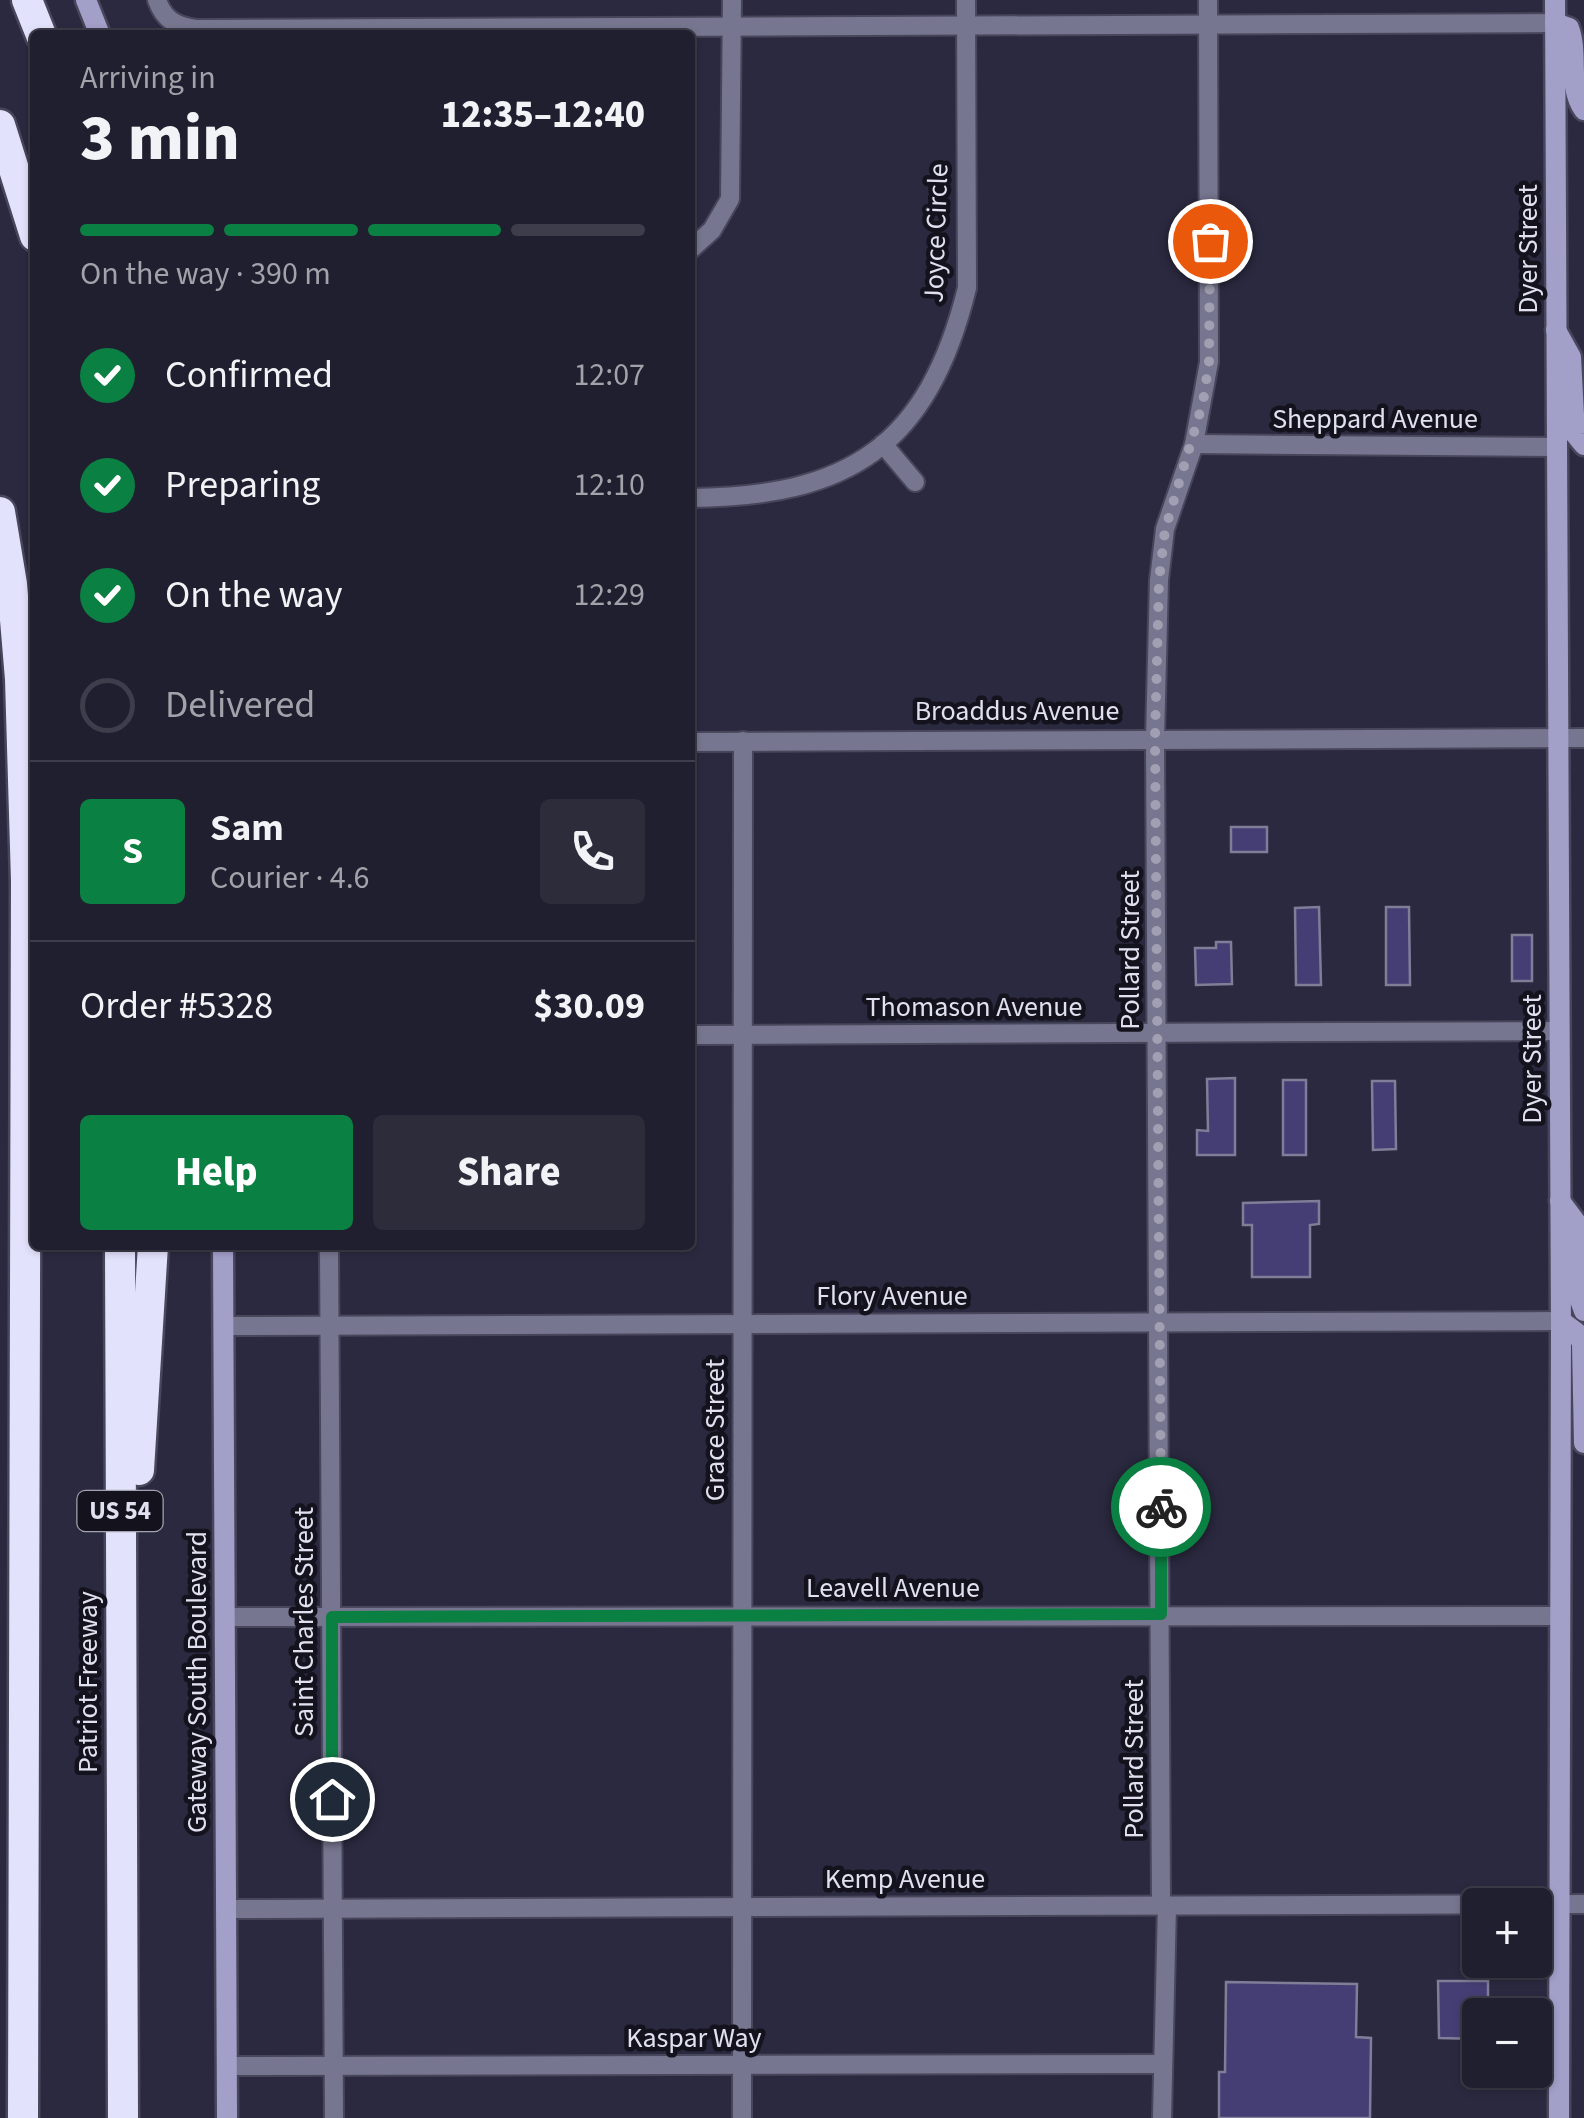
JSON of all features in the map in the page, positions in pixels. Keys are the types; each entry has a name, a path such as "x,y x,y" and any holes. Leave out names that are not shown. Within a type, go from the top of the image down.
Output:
{"highway":[{"path":"27,0 42,30"},
{"path":"40,0 43,30"},
{"path":"0,126 30,220"},
{"path":"0,512 12,584 20,679 26,881 20,2112"},
{"name":"Patriot Freeway","path":"120,1250 123,2118"},
{"path":"120,1778 153,1250"}],"main road":[{"path":"86,0 98,30"},
{"name":"Dyer Street","path":"1555,0 1562,1904 1558,2118"},
{"path":"1555,23 1569,28 1574,43 1574,74 1579,104 1584,110"},
{"path":"1555,328 1571,357 1575,434 1584,445"},
{"path":"1560,1201 1574,1220 1584,1311"},
{"name":"Gateway South Boulevard","path":"223,1250 226,2118"},
{"path":"1561,1321 1576,1332 1582,1343 1584,1444"}],"street":[{"path":"695,245 712,230 730,199 732,0"},
{"name":"Joyce Circle","path":"695,498 743,498 817,483 858,463 883,444 915,411 934,382 956,332 967,288 966,0"},
{"name":"Pollard Street","path":"1162,2118 1164,1905 1155,738 1159,580 1165,530 1194,444 1209,362 1208,0"},
{"path":"161,8 182,27 196,28 1555,23"},
{"path":"883,444 915,482"},
{"name":"Sheppard Avenue","path":"1194,444 1556,447"},
{"name":"Broaddus Avenue","path":"695,742 1584,738"},
{"name":"Grace Street","path":"742,2118 743,742"},
{"path":"0,785 30,779"},
{"name":"Thomason Avenue","path":"695,1036 1559,1032"},
{"name":"Saint Charles Street","path":"330,1250 334,2118"},
{"name":"Flory Avenue","path":"223,1326 1561,1321"},
{"name":"Leavell Avenue","path":"224,1618 1561,1616"},
{"name":"Kemp Avenue","path":"226,1909 1584,1904"},
{"name":"Kaspar Way","path":"226,2066 1162,2064"}],"building":[{"path":"1231,827 1267,827 1267,852 1231,852"},
{"path":"1319,907 1321,985 1296,985 1295,908"},
{"path":"1386,907 1409,907 1410,985 1386,985"},
{"path":"1512,935 1532,935 1532,981 1512,981"},
{"path":"1216,942 1231,942 1232,984 1196,985 1195,948 1216,948"},
{"path":"1235,1078 1235,1155 1197,1155 1197,1130 1208,1131 1207,1079"},
{"path":"1283,1080 1306,1080 1306,1155 1283,1155"},
{"path":"1372,1081 1395,1081 1396,1149 1373,1150"},
{"path":"1319,1201 1319,1224 1310,1225 1310,1277 1252,1277 1252,1225 1243,1225 1243,1203"},
{"path":"1438,1981 1488,1981 1488,1998 1462,1998 1462,2039 1439,2038"},
{"path":"1226,1982 1357,1984 1356,2037 1371,2038 1370,2118 1219,2118 1219,2072 1225,2072"}],"way so far":[{"path":"1161,1507 1155,738 1159,580 1165,530 1194,444 1203,402 1209,362 1210,241"}],"route":[{"path":"332,1799 332,1617 1161,1614 1161,1507"}]}
